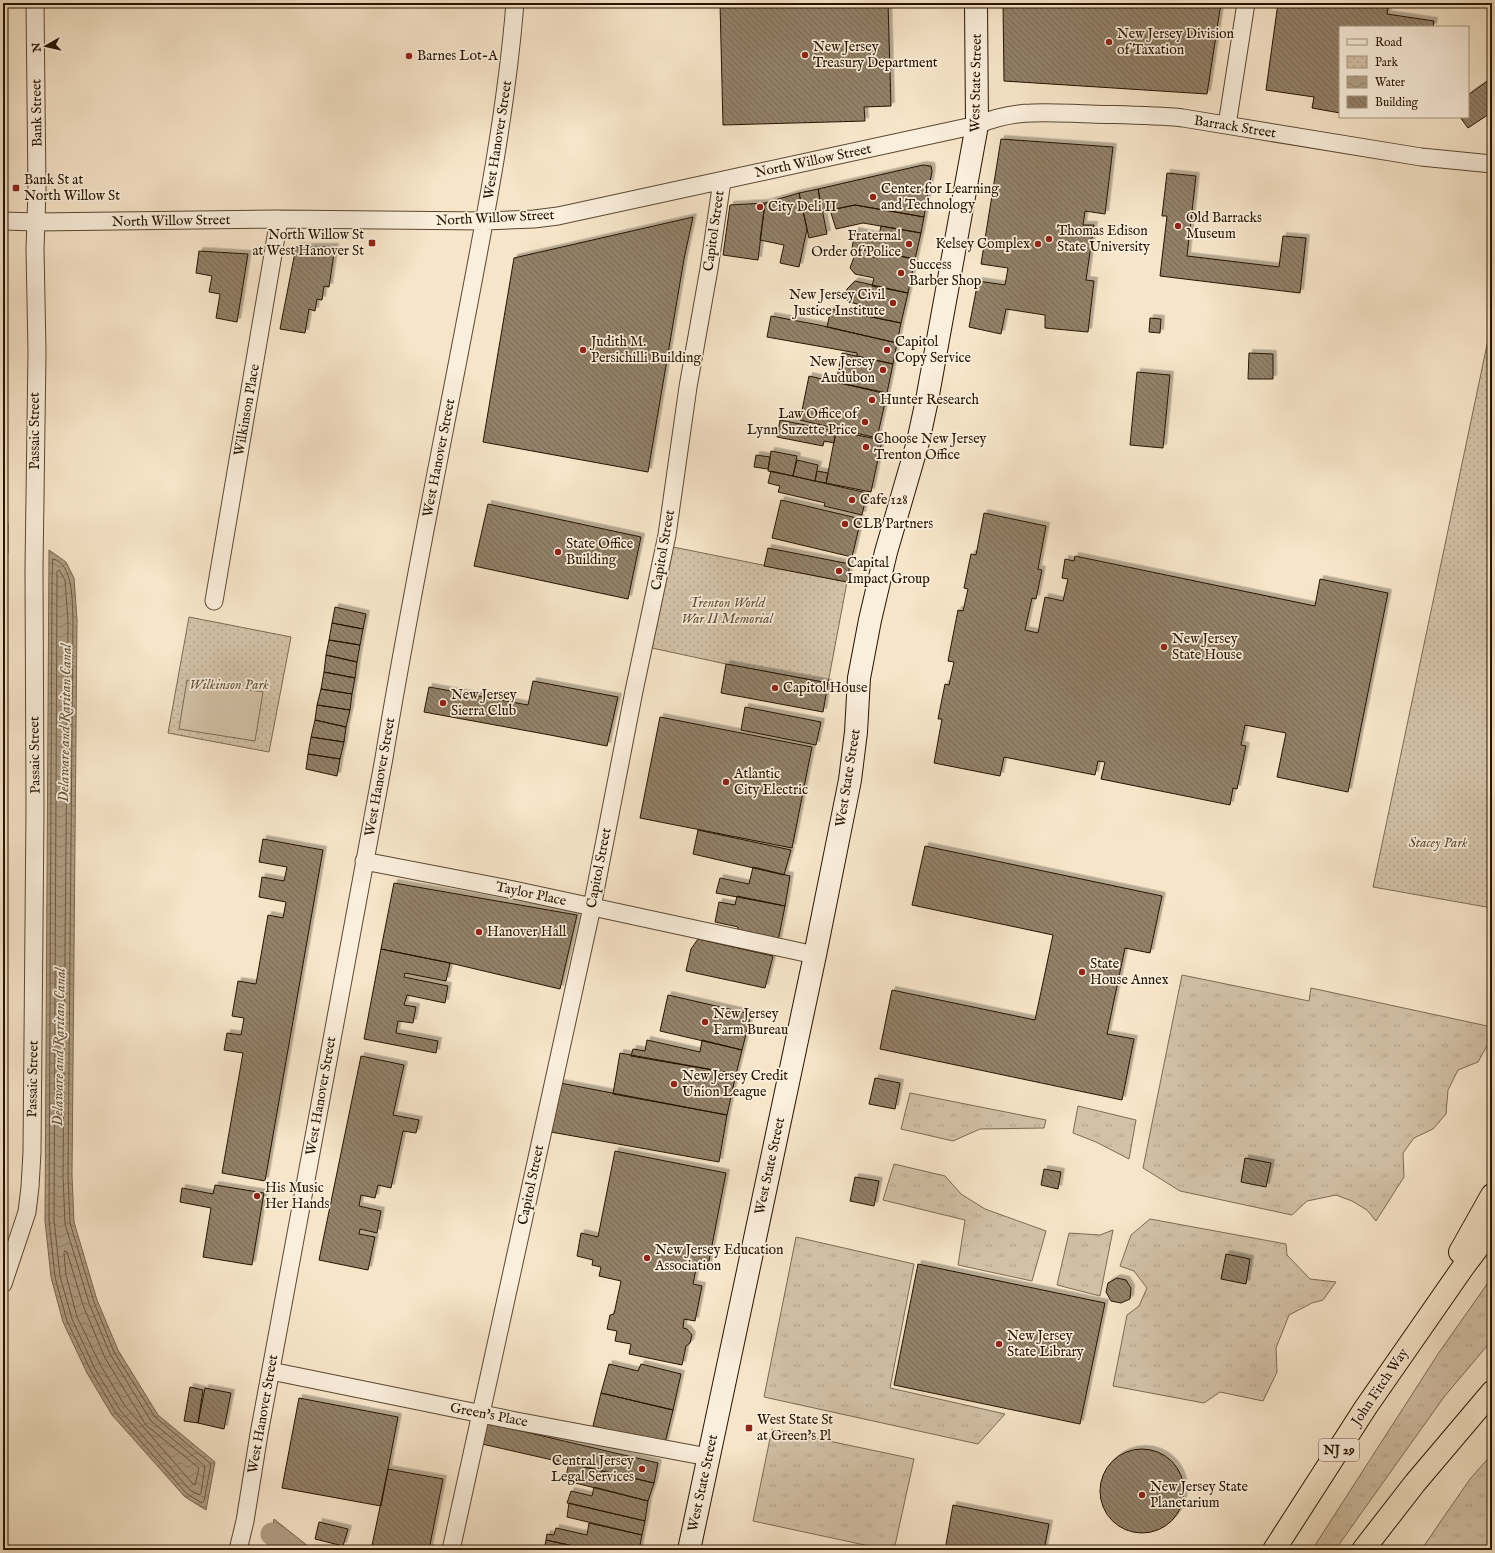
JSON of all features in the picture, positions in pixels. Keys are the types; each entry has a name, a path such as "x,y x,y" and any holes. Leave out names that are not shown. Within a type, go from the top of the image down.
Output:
{"highway":[{"path":"1405,1351 1492,1195"},
{"name":"John Fitch Way","path":"1274,1550 1366,1407 1464,1266 1492,1229"},
{"path":"1363,1550 1415,1483 1492,1392"}],"street":[{"name":"Bank Street","path":"35,3 37,222"},
{"name":"West Hanover Street","path":"238,1550 384,758 400,658 485,221 510,60 515,3"},
{"name":"West State Street","path":"689,1550 815,955 850,780 856,732 859,678 870,620 886,552 918,442 927,400 977,125 976,3"},
{"path":"1227,125 1246,3"},
{"name":"Barrack Street","path":"977,125 993,118 1024,112 1157,116 1202,120 1421,157 1492,164"},
{"name":"North Willow Street","path":"3,222 279,219 485,221 534,219 558,216 977,125"},
{"name":"Capitol Street","path":"450,1550 592,907 634,691 667,534 688,387 709,269 722,181"},
{"name":"Wilkinson Place","path":"214,601 279,219"},
{"name":"Passaic Street","path":"3,1284 26,1212 30,1187 32,1152 35,818 35,248 37,222"},
{"name":"Taylor Place","path":"364,861 514,890 815,955"},
{"name":"Green's Place","path":"271,1371 481,1414 708,1457"}],"green space":[{"name":"Stacey Park","path":"1492,321 1492,908 1373,887"},
{"name":"Trenton World War II Memorial","path":"673,547 847,582 828,683 726,664 652,648"},
{"name":"Wilkinson Park","path":"189,617 291,637 269,752 168,733"},
{"path":"187,680 263,692 255,741 179,729"},
{"path":"1182,975 1309,1001 1311,988 1492,1027 1492,1037 1478,1062 1458,1070 1448,1090 1446,1114 1433,1129 1414,1138 1403,1153 1404,1177 1376,1221 1367,1210 1352,1201 1336,1195 1307,1201 1292,1215 1180,1191 1143,1168"},
{"path":"910,1093 1046,1120 1044,1128 980,1129 953,1141 901,1129"},
{"path":"1078,1106 1136,1120 1129,1159 1096,1142 1073,1133"},
{"path":"894,1164 945,1176 961,1194 985,1209 1046,1231 1032,1281 958,1265 965,1220 883,1200"},
{"path":"1150,1219 1286,1244 1287,1255 1310,1279 1336,1282 1323,1300 1312,1303 1289,1315 1276,1348 1277,1372 1263,1401 1220,1392 1204,1403 1113,1386 1127,1315 1139,1306 1147,1288 1134,1271 1120,1266 1131,1235"},
{"path":"1113,1230 1100,1296 1057,1285 1069,1233 1100,1235"},
{"path":"796,1237 914,1264 890,1388 1005,1414 978,1444 764,1397"},
{"path":"1492,1277 1492,1340 1444,1397 1335,1550 1312,1550 1438,1354"},
{"path":"772,1429 914,1459 894,1550 888,1550 753,1521"},
{"path":"1492,1454 1492,1550 1421,1550 1470,1479"}],"water":[{"path":"3,516 8,524 8,553 3,550"},
{"path":"49,550 66,562 74,578 77,620 72,1176 74,1222 97,1300 118,1350 158,1415 215,1462 206,1510 185,1497 112,1415 87,1373 63,1322 51,1277 45,1221"},
{"path":"274,1519 313,1550 269,1550"}],"building":[{"name":"New Jersey Treasury Department","path":"720,3 888,3 891,106 864,107 865,121 723,125"},
{"name":"New Jersey Division of Taxation","path":"1003,3 1221,3 1207,94 1004,81"},
{"path":"1278,3 1357,3 1388,8 1387,14 1434,21 1433,26 1339,26 1339,113 1312,108 1314,97 1266,90"},
{"path":"1489,80 1492,84 1492,112 1468,128 1461,118 1469,118 1469,94"},
{"name":"Thomas Edison State University","path":"1001,139 1113,147 1105,214 1085,211 1083,225 1094,225 1086,280 1094,281 1088,332 1045,328 1045,315 1006,309 1001,334 969,327 978,281 1005,285 1008,268 981,264"},
{"name":"Center for Learning and Technology","path":"923,165 931,166 932,171 924,217 855,205 822,212 818,189"},
{"name":"Old Barracks Museum","path":"1167,173 1196,176 1187,256 1279,267 1283,236 1306,238 1300,293 1160,276 1167,216 1162,216"},
{"path":"818,189 827,234 809,238 799,193"},
{"path":"799,193 807,229 799,267 780,263 784,245 760,240 765,203"},
{"path":"765,203 758,260 723,255 730,205"},
{"path":"855,205 924,217 921,233 863,223 836,229 830,210"},
{"name":"Judith M. Persichilli Building","path":"693,217 684,259 648,472 483,442 514,258"},
{"path":"881,226 921,233 915,259 852,248 855,231 879,236"},
{"path":"296,247 335,247 329,287 324,286 322,300 317,299 315,311 309,309 305,333 280,329"},
{"path":"199,251 248,254 237,322 216,318 220,294 209,292 212,276 196,273"},
{"path":"878,252 915,259 908,293 872,286 874,278 855,274 850,268 854,257 859,254 877,258"},
{"path":"855,281 908,293 901,323 867,316 870,307 849,302 845,298 847,289"},
{"path":"831,309 901,323 897,343 827,327"},
{"path":"771,316 819,325 897,343 893,364 857,356 857,353 767,337"},
{"path":"1150,318 1161,319 1160,333 1149,332"},
{"path":"842,353 893,364 887,393 836,382"},
{"path":"1249,353 1273,354 1273,379 1248,379"},
{"path":"1137,372 1170,375 1163,448 1130,445"},
{"path":"809,376 887,394 877,438 800,420"},
{"path":"780,420 836,431 834,443 824,441 823,446 777,437"},
{"path":"836,431 882,440 871,492 826,483"},
{"path":"771,451 797,456 793,476 768,471"},
{"path":"756,455 770,457 768,469 754,467"},
{"path":"797,460 818,465 815,481 793,476"},
{"path":"771,471 867,493 862,515 824,506 825,503 778,492 780,486 768,483"},
{"path":"817,471 828,473 826,483 815,481"},
{"path":"781,500 861,519 852,557 772,538"},
{"name":"State Office Building","path":"488,504 641,537 628,599 474,566"},
{"name":"New Jersey State House","path":"984,513 1046,526 1038,569 1042,570 1036,599 1032,598 1025,630 1038,633 1045,597 1063,601 1068,579 1062,578 1065,559 1074,561 1075,556 1315,606 1320,579 1388,593 1348,792 1277,777 1286,733 1245,725 1241,745 1246,746 1237,789 1233,788 1230,805 1101,779 1105,762 1098,761 1095,775 1004,757 1000,776 934,763 942,719 938,719 945,684 949,685 954,662 948,661 958,610 963,611 968,589 964,588 971,554 976,555"},
{"path":"768,548 850,564 847,582 764,566"},
{"path":"335,607 366,614 363,629 332,623"},
{"path":"332,623 363,629 360,645 329,640"},
{"path":"329,640 360,645 357,662 326,655"},
{"path":"326,655 357,662 355,678 324,672"},
{"name":"Capitol House","path":"726,664 828,683 823,712 721,693"},
{"path":"324,672 355,678 352,694 321,689"},
{"path":"533,681 618,697 607,746 424,712 429,687 528,705"},
{"path":"321,689 352,694 350,710 317,705"},
{"path":"317,705 350,710 346,727 315,720"},
{"path":"745,707 821,722 816,745 741,730"},
{"name":"Atlantic City Electric","path":"660,717 812,747 792,848 640,818"},
{"path":"315,720 346,727 344,742 311,737"},
{"path":"311,737 344,742 340,759 308,754"},
{"path":"308,754 340,759 337,776 306,769"},
{"path":"698,830 791,850 784,875 693,854"},
{"path":"263,839 323,850 265,1181 222,1173 243,1053 224,1050 227,1033 241,1035 244,1018 232,1016 238,981 256,984 268,915 283,918 286,902 259,897 262,877 284,881 287,867 259,862"},
{"name":"State House Annex","path":"925,846 1162,896 1150,953 1125,948 1107,1034 1134,1039 1122,1100 880,1049 892,990 1035,1020 1053,935 912,905"},
{"path":"753,867 790,876 785,906 716,893 720,878 749,884"},
{"name":"Hanover Hall","path":"394,883 577,915 560,989 450,963 381,949"},
{"path":"737,896 785,906 778,941 737,933 738,927 715,922 719,902 735,905"},
{"path":"698,939 773,956 765,988 686,971 691,949"},
{"path":"381,949 450,963 446,981 405,973 404,977 448,986 445,1003 407,995 404,1005 416,1007 413,1023 398,1021 396,1033 438,1041 436,1053 364,1039"},
{"name":"New Jersey Farm Bureau","path":"668,995 751,1014 742,1050 660,1031"},
{"path":"647,1040 700,1052 702,1040 742,1050 736,1074 631,1056 633,1049 645,1051"},
{"name":"New Jersey Credit Union League","path":"620,1053 736,1074 727,1115 613,1094"},
{"path":"361,1056 404,1065 393,1115 419,1120 416,1133 403,1131 391,1188 378,1185 375,1198 361,1195 359,1206 381,1211 377,1233 360,1229 359,1234 375,1237 368,1270 319,1260"},
{"path":"875,1078 900,1083 895,1109 869,1104"},
{"path":"560,1083 727,1115 719,1162 551,1132"},
{"name":"New Jersey Education Association","path":"615,1151 726,1173 707,1271 696,1269 693,1284 702,1286 695,1321 684,1319 683,1328 687,1329 692,1335 690,1343 686,1346 682,1365 629,1354 631,1344 615,1341 617,1331 607,1329 610,1315 614,1314 621,1281 599,1276 601,1267 592,1265 593,1260 577,1256 581,1233 598,1237"},
{"path":"1245,1158 1271,1163 1266,1187 1241,1182"},
{"path":"1044,1169 1061,1172 1058,1189 1041,1185"},
{"path":"855,1177 879,1181 874,1206 850,1201"},
{"path":"215,1185 264,1193 252,1265 203,1257 211,1208 180,1202 182,1188 213,1194"},
{"path":"1226,1254 1250,1259 1246,1284 1221,1279"},
{"name":"New Jersey State Library","path":"918,1264 1105,1303 1080,1424 894,1385"},
{"path":"1117,1278 1126,1280 1131,1288 1130,1299 1121,1303 1111,1301 1106,1292 1108,1283"},
{"path":"609,1364 638,1371 641,1364 681,1374 673,1410 601,1393"},
{"path":"190,1387 203,1390 198,1423 184,1421"},
{"path":"205,1388 231,1393 224,1429 198,1423"},
{"path":"601,1393 673,1410 665,1443 593,1426"},
{"path":"299,1398 398,1417 381,1506 282,1488"},
{"path":"487,1423 658,1463 654,1483 482,1444"},
{"name":"New Jersey State Planetarium","path":"1134,1449 1150,1449 1166,1456 1177,1467 1184,1483 1184,1499 1181,1507 1172,1521 1166,1526 1150,1533 1134,1533 1118,1526 1107,1515 1100,1499 1100,1483 1107,1467 1118,1456"},
{"path":"569,1463 654,1483 648,1501 567,1481 566,1476"},
{"path":"388,1469 443,1479 429,1550 371,1550"},
{"path":"594,1487 648,1501 645,1521 567,1503 571,1491 592,1496"},
{"path":"569,1503 645,1521 642,1535 567,1517"},
{"path":"953,1505 1049,1524 1044,1550 945,1550"},
{"path":"319,1522 348,1529 343,1546 315,1539"},
{"path":"589,1523 642,1535 639,1550 591,1550 546,1540 547,1534 554,1535 556,1528 587,1535"},
{"path":"546,1540 591,1550 544,1550"}],"waterway":[{"name":"Delaware and Raritan Canal","path":"272,1534 292,1550"}],"place":[{"name":"New Jersey Division of Taxation","path":"1109,42"},
{"name":"New Jersey Treasury Department","path":"805,55"},
{"name":"Barnes Lot-A","path":"409,56"},
{"name":"Bank St at North Willow St","path":"16,188"},
{"name":"Center for Learning and Technology","path":"873,197"},
{"name":"City Deli II","path":"760,207"},
{"name":"Old Barracks Museum","path":"1178,226"},
{"name":"Thomas Edison State University","path":"1049,239"},
{"name":"North Willow St at West Hanover St","path":"372,243"},
{"name":"Fraternal Order of Police","path":"909,244"},
{"name":"Kelsey Complex","path":"1038,244"},
{"name":"Success Barber Shop","path":"901,273"},
{"name":"New Jersey Civil Justice Institute","path":"893,303"},
{"name":"Judith M. Persichilli Building","path":"583,350"},
{"name":"Capitol Copy Service","path":"887,350"},
{"name":"New Jersey Audubon","path":"883,370"},
{"name":"Hunter Research","path":"872,400"},
{"name":"Law Office of Lynn Suzette Price","path":"865,422"},
{"name":"Choose New Jersey Trenton Office","path":"866,447"},
{"name":"Cafe 128","path":"852,500"},
{"name":"CLB Partners","path":"845,524"},
{"name":"State Office Building","path":"558,552"},
{"name":"Capital Impact Group","path":"839,571"},
{"name":"New Jersey State House","path":"1164,647"},
{"name":"Capitol House","path":"775,688"},
{"name":"New Jersey Sierra Club","path":"443,703"},
{"name":"Atlantic City Electric","path":"726,782"},
{"name":"Hanover Hall","path":"479,932"},
{"name":"State House Annex","path":"1082,972"},
{"name":"New Jersey Farm Bureau","path":"705,1022"},
{"name":"New Jersey Credit Union League","path":"674,1084"},
{"name":"His Music Her Hands","path":"257,1196"},
{"name":"New Jersey Education Association","path":"647,1258"},
{"name":"New Jersey State Library","path":"999,1344"},
{"name":"West State St at Green's Pl","path":"749,1428"},
{"name":"Central Jersey Legal Services","path":"642,1469"},
{"name":"New Jersey State Planetarium","path":"1142,1495"}]}
